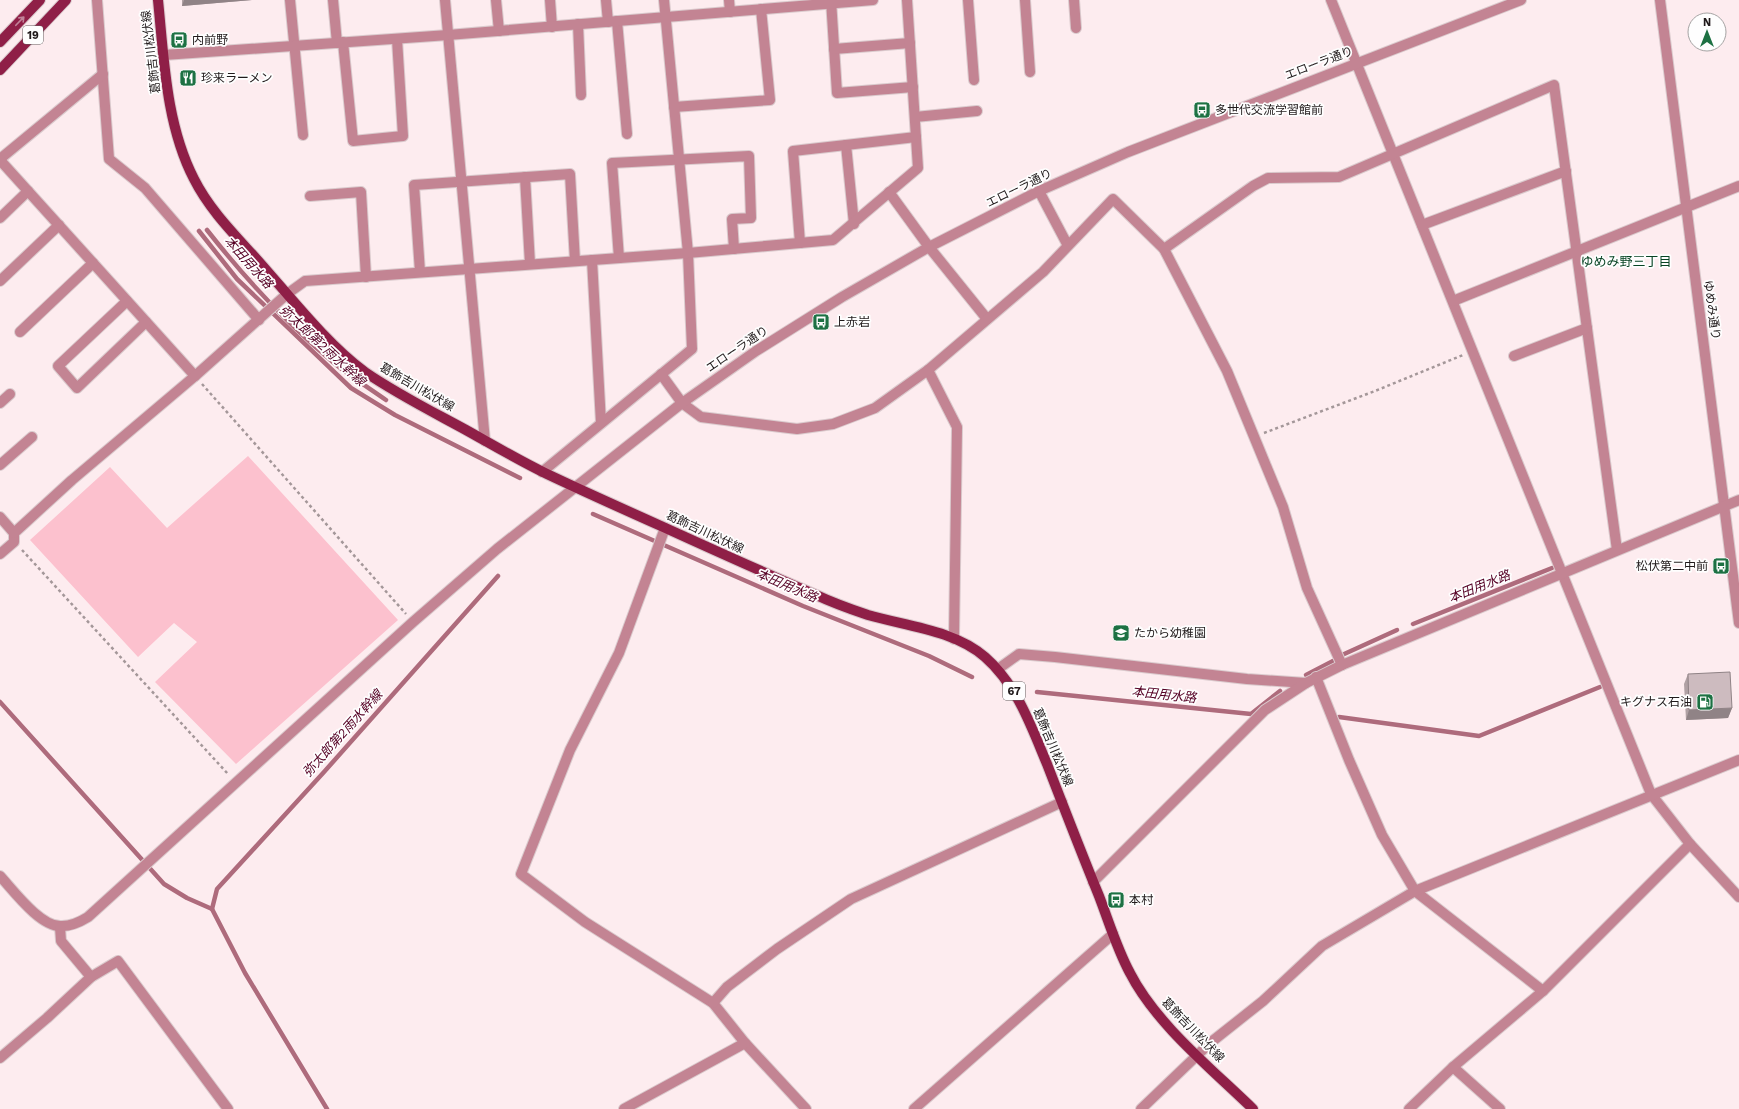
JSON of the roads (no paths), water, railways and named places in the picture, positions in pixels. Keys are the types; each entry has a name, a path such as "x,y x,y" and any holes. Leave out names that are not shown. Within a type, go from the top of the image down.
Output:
{"main road":[{"name":"19","path":"0,42 40,0"},
{"name":"19","path":"0,70 66,0"},
{"name":"葛飾吉川松伏線","path":"158,0 164,55 176,130 184,158 195,181 207,202 287,294 337,348 365,371 407,397 485,441 575,488 665,528 718,554 836,604 869,615 929,630 954,639 981,653 998,669 1015,692 1031,727 1113,934 1128,969 1139,989 1154,1010 1253,1109"}],"street":[{"path":"97,0 109,159 145,188 259,320"},
{"path":"290,0 303,135"},
{"path":"333,0 353,141 403,136 396,39"},
{"path":"445,0 485,441"},
{"path":"496,0 499,31"},
{"path":"550,0 552,27"},
{"path":"606,0 612,22 627,134"},
{"path":"542,472 692,349 688,253 664,0"},
{"path":"729,0 730,12"},
{"path":"164,55 552,27 761,9 781,4 873,0"},
{"path":"0,554 14,537 72,480 195,376 296,286 305,281 688,253 833,240 854,224 918,168 907,0"},
{"path":"968,0 974,80"},
{"path":"1025,0 1030,72"},
{"path":"1074,0 1076,28"},
{"path":"1331,0 1394,153 1561,573 1651,794 1690,844 1739,898"},
{"name":"ゆめみ通り","path":"1660,0 1739,623"},
{"name":"エローラ通り","path":"60,927 76,924 88,918 237,784 413,622 497,549 682,403 756,351 842,297 929,247 1039,191 1128,152 1517,1"},
{"path":"831,2 837,93 913,87"},
{"path":"674,107 770,100 761,9"},
{"path":"578,24 581,95"},
{"path":"834,49 910,43"},
{"path":"103,74 0,159 195,376"},
{"path":"1164,249 1253,186 1268,178 1339,177 1554,85 1618,550"},
{"path":"915,116 977,111"},
{"path":"800,244 793,151 916,137"},
{"path":"846,146 854,224"},
{"path":"619,258 612,164 749,156 751,218 732,219 734,249"},
{"path":"1422,225 1566,170"},
{"path":"420,272 414,185 525,177 570,174 575,261"},
{"path":"525,177 530,264"},
{"path":"1453,301 1685,206 1739,186"},
{"path":"0,218 28,191"},
{"path":"1039,191 1067,244"},
{"path":"310,196 360,192 366,276"},
{"path":"889,192 929,247 987,319"},
{"path":"661,374 682,403 701,417 797,430 833,424 875,408 928,370 1042,272 1067,244 1112,199 1164,249 1227,371 1283,507 1307,588 1342,665"},
{"path":"0,281 59,226"},
{"path":"592,260 601,423"},
{"path":"20,332 93,263"},
{"path":"127,301 58,366 78,388 146,322"},
{"path":"1514,356 1587,328"},
{"path":"928,370 957,427 954,639"},
{"path":"0,402 10,394"},
{"path":"0,465 32,437"},
{"path":"1093,882 1265,710 1306,683 1342,665 1739,500"},
{"path":"0,517 14,537"},
{"path":"665,528 619,653 570,750 521,874 585,922 713,1003 745,1043 806,1109"},
{"path":"998,669 1019,654 1247,679 1306,683"},
{"path":"1316,678 1349,760 1382,835 1415,891 1543,991"},
{"path":"1141,1109 1210,1043 1263,1001 1322,946 1415,891 1651,794 1739,760"},
{"path":"713,1003 727,987 771,954 851,899 1062,802"},
{"path":"1409,1109 1452,1066 1543,991 1690,844"},
{"path":"0,876 45,922 60,927 61,941 91,977"},
{"path":"914,1109 1113,934"},
{"path":"0,1058 47,1018 91,977 118,960 228,1109"},
{"path":"624,1109 745,1043"},
{"path":"1452,1066 1500,1109"}],"waterway":[{"name":"本田用水路","path":"207,230 251,282 283,316 340,368 386,400"},
{"name":"弥太郎第2雨水幹線","path":"199,231 237,279 351,388 395,415 520,478"},
{"name":"本田用水路","path":"593,514 803,606 929,656 972,677"},
{"name":"本田用水路","path":"1413,624 1552,568"},
{"name":"弥太郎第2雨水幹線","path":"212,909 217,889 324,772 498,576"},
{"name":"本田用水路","path":"1342,655 1397,630"},
{"name":"本田用水路","path":"1306,675 1333,661"},
{"path":"1339,717 1479,736 1600,687"},
{"name":"本田用水路","path":"1037,692 1251,714 1280,691"},
{"path":"0,702 164,884 187,898 212,909 245,973 327,1109"}],"place":[{"name":"内前野","path":"179,40"},
{"name":"珍来ラーメン","path":"188,78"},
{"name":"多世代交流学習館前","path":"1202,110"},
{"name":"上赤岩","path":"821,322"},
{"name":"松伏第二中前","path":"1721,566"},
{"name":"たから幼稚園","path":"1121,633"},
{"name":"キグナス石油","path":"1705,702"},
{"name":"本村","path":"1116,900"}],"district":[{"name":"ゆめみ野三丁目","path":"1626,261"}]}
